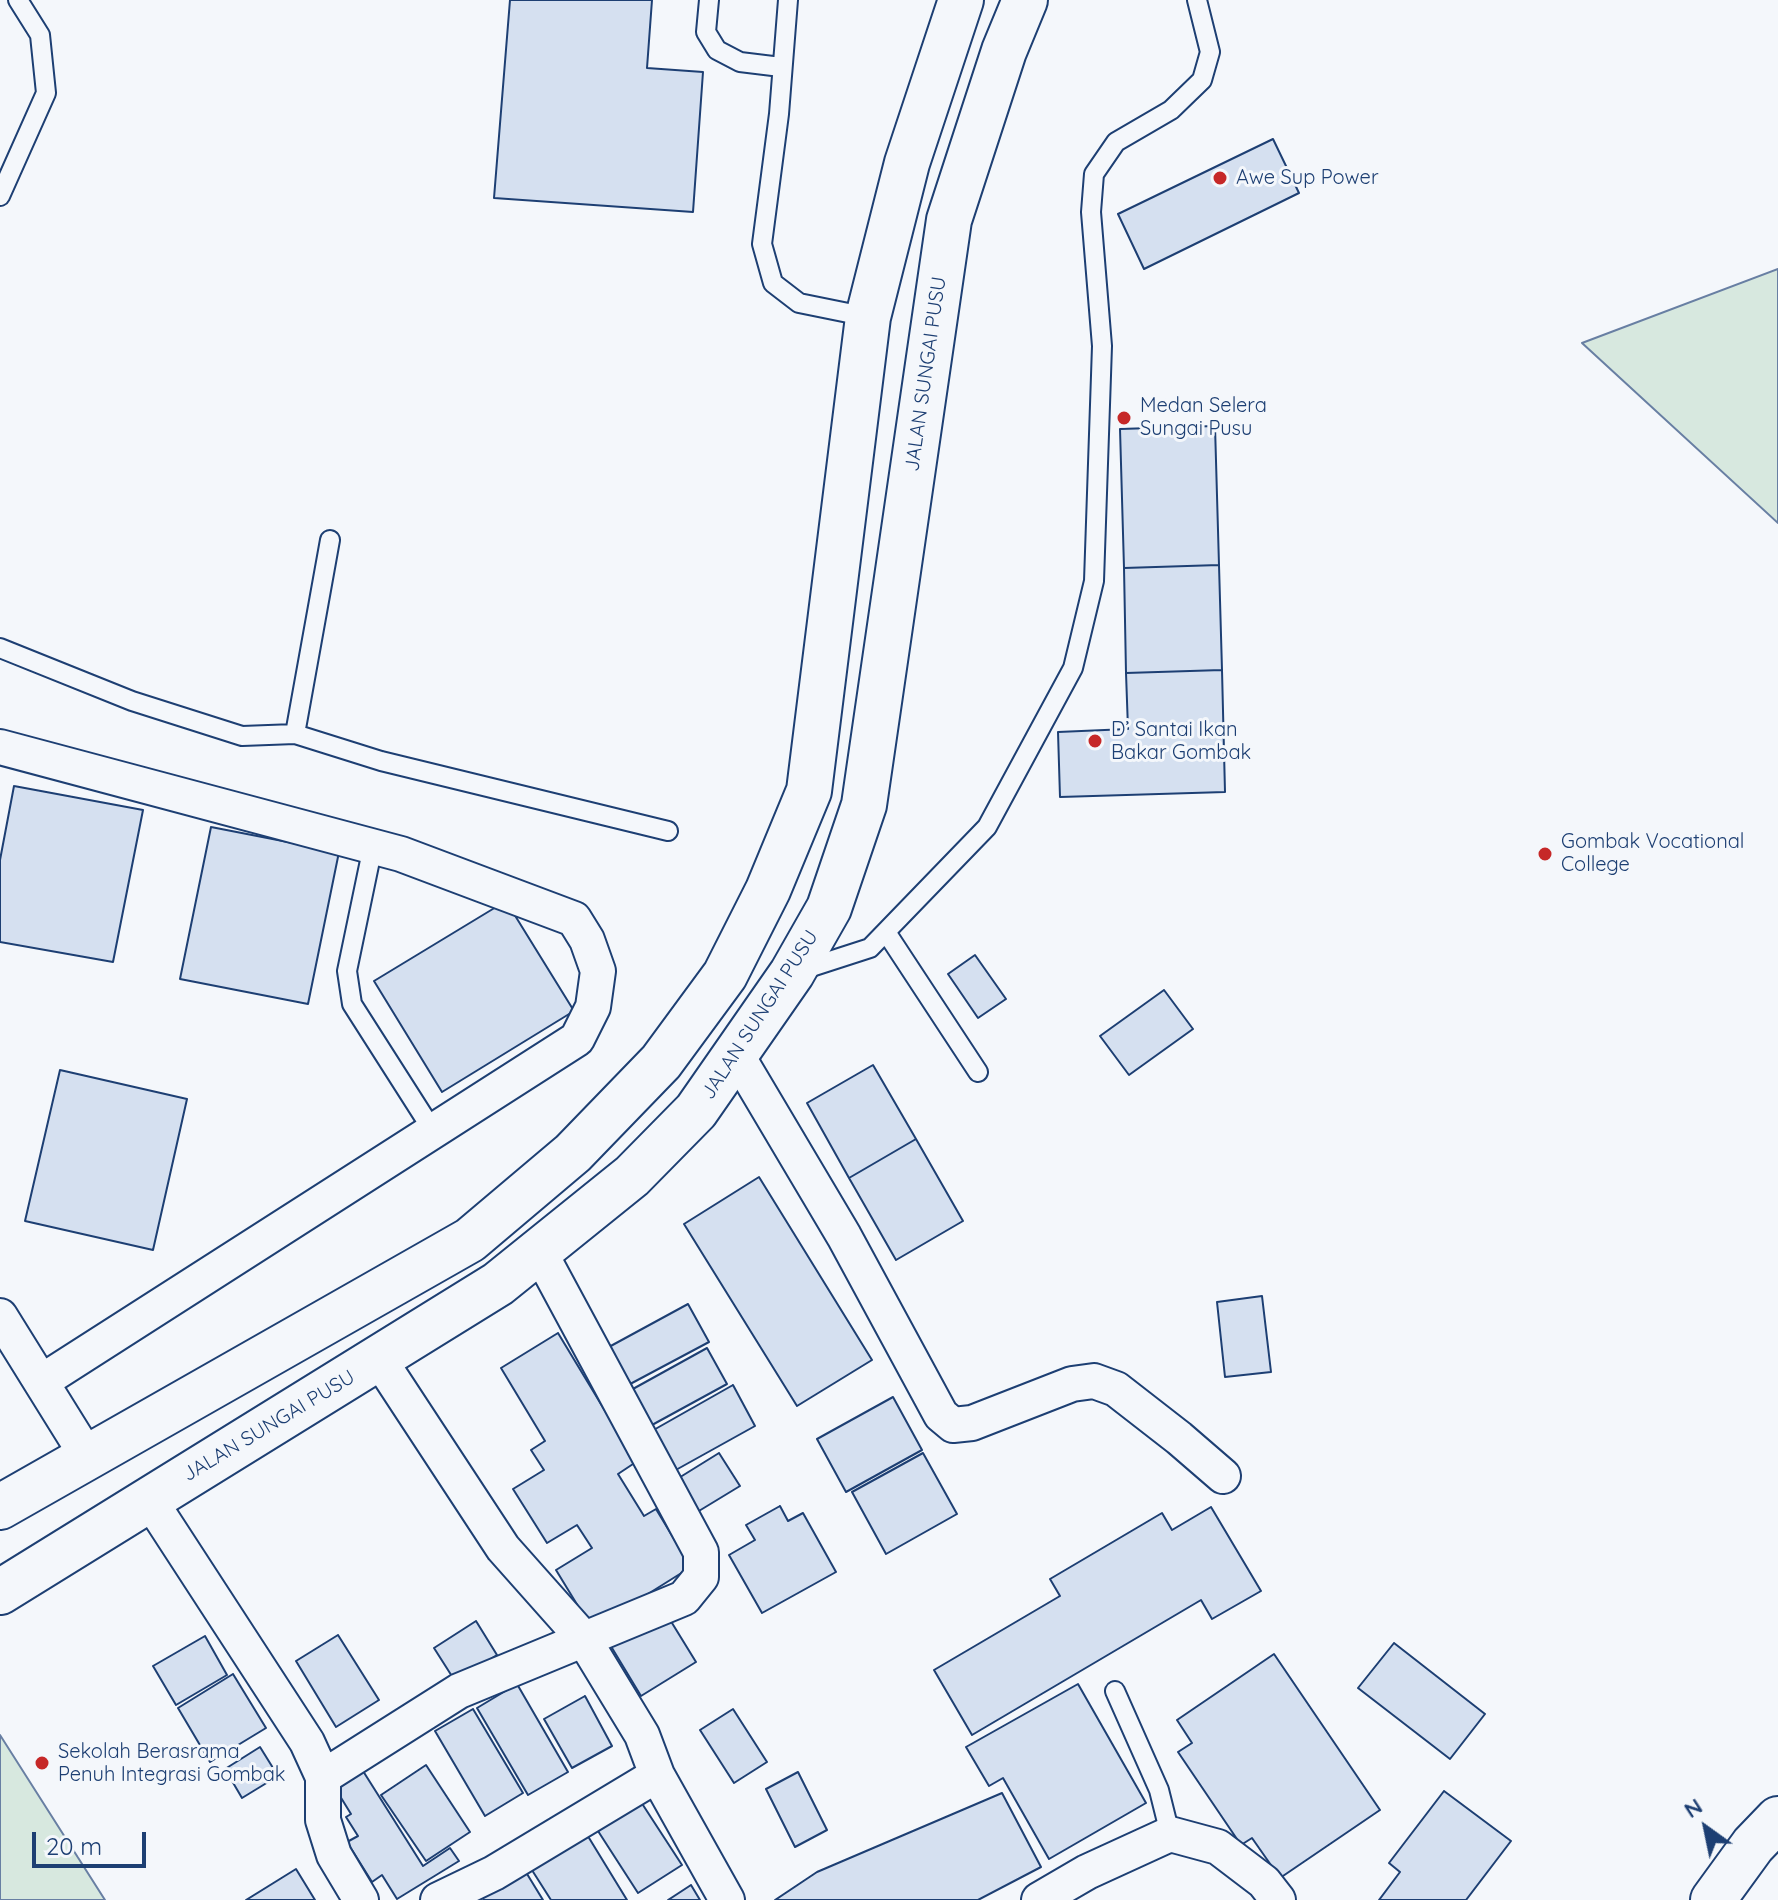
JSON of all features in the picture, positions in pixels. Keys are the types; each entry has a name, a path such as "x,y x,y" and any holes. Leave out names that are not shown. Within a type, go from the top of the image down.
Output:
{"main road":[{"path":"0,1507 470,1240 573,1153 661,1062 725,975 768,890 809,791 868,317 907,163 961,0"},
{"name":"JALAN SUNGAI PUSU","path":"0,1592 498,1284 632,1176 696,1111 792,973 829,908 864,805 949,220 1004,51 1025,0"},
{"path":"1713,1900 1753,1845 1778,1819"}],"street":[{"path":"0,747 401,854 574,919 587,940 598,971 593,1007 577,1039 41,1382"},
{"path":"736,1054 844,1236 941,1415 953,1425 972,1423 1072,1384 1094,1381 1116,1389 1223,1476"},
{"path":"323,1777 459,1691 684,1598 701,1577 701,1552 539,1251"},
{"path":"0,1316 87,1456"},
{"path":"379,1359 503,1548 583,1638 642,1735 657,1775 727,1900"},
{"path":"149,1499 307,1742 323,1777 323,1820 334,1855 361,1900"},
{"path":"438,1900 494,1873 657,1775"},
{"path":"1039,1900 1087,1872 1170,1834 1218,1847 1264,1882 1278,1900"}],"lane":[{"path":"0,196 46,93 40,35 18,0"},
{"path":"709,0 706,32 717,50 740,62 781,67"},
{"path":"788,0 779,114 762,244 773,283 799,303 868,317"},
{"path":"792,973 870,948 987,827 1073,668 1094,581 1102,346 1091,212 1094,174 1116,142 1171,110 1202,80 1210,52 1197,0"},
{"path":"295,734 330,540"},
{"path":"0,648 132,701 242,736 295,734 381,761 668,831"},
{"path":"373,846 347,971 352,1004 433,1131"},
{"path":"886,932 978,1072"},
{"path":"1115,1691 1159,1790 1170,1834"}],"shaded area":[{"path":"1778,269 1778,523 1582,343"},
{"path":"0,1735 105,1900 0,1900"}],"building":[{"path":"510,0 652,0 647,68 703,72 693,212 494,198"},
{"path":"1273,139 1299,193 1144,269 1118,214"},
{"path":"1215,426 1219,565 1124,568 1120,429"},
{"path":"1219,565 1222,670 1126,673 1124,568"},
{"path":"1222,670 1225,792 1060,797 1058,732 1128,729 1126,673"},
{"path":"14,786 143,810 113,962 0,942 0,860"},
{"path":"211,827 339,852 308,1004 180,979"},
{"path":"506,901 574,1011 442,1092 374,981"},
{"path":"975,955 1006,999 978,1018 948,974"},
{"path":"1164,990 1193,1029 1129,1075 1100,1036"},
{"path":"873,1065 916,1139 849,1178 807,1103"},
{"path":"60,1070 187,1099 153,1250 25,1221"},
{"path":"916,1139 963,1221 896,1260 849,1178"},
{"path":"759,1177 872,1360 797,1406 684,1224"},
{"path":"1262,1296 1271,1372 1225,1377 1217,1302"},
{"path":"688,1304 709,1342 617,1391 596,1354"},
{"path":"558,1333 636,1462 618,1474 644,1516 656,1509 691,1567 592,1629 556,1570 592,1548 577,1525 547,1543 513,1489 544,1470 531,1450 545,1441 501,1368"},
{"path":"707,1348 727,1384 641,1431 622,1395"},
{"path":"733,1385 755,1426 665,1476 643,1436"},
{"path":"893,1397 922,1450 846,1492 817,1439"},
{"path":"719,1453 740,1486 689,1517 669,1484"},
{"path":"923,1453 957,1514 886,1554 852,1492"},
{"path":"780,1506 788,1521 803,1513 836,1572 762,1613 729,1555 755,1540 746,1525"},
{"path":"1211,1507 1261,1591 1212,1619 1201,1600 972,1735 934,1670 1060,1596 1050,1579 1162,1513 1172,1530"},
{"path":"664,1610 696,1662 641,1696 609,1643"},
{"path":"476,1621 497,1655 455,1681 434,1648"},
{"path":"338,1635 379,1700 336,1727 296,1661"},
{"path":"205,1636 227,1675 176,1705 153,1666"},
{"path":"1394,1643 1485,1714 1450,1759 1358,1688"},
{"path":"1274,1654 1380,1810 1280,1878 1252,1838 1241,1845 1178,1752 1192,1743 1177,1720"},
{"path":"233,1674 266,1728 210,1762 178,1708"},
{"path":"517,1684 568,1772 528,1795 477,1708"},
{"path":"1078,1684 1146,1803 1049,1859 1003,1778 989,1786 966,1747"},
{"path":"585,1696 612,1746 572,1768 544,1719"},
{"path":"473,1709 523,1793 485,1816 435,1731"},
{"path":"733,1709 767,1762 734,1783 700,1730"},
{"path":"260,1747 278,1776 242,1798 225,1769"},
{"path":"426,1765 470,1832 426,1861 381,1795"},
{"path":"363,1771 423,1866 450,1848 459,1861 397,1899 382,1875 372,1882 347,1842 358,1836 346,1817 351,1814 335,1788"},
{"path":"798,1772 827,1830 795,1847 766,1789"},
{"path":"1444,1791 1511,1841 1466,1900 1379,1900 1400,1872 1389,1863"},
{"path":"1002,1793 1041,1867 978,1900 775,1900 817,1872"},
{"path":"641,1802 682,1865 638,1893 598,1831"},
{"path":"586,1833 627,1900 551,1900 530,1867"},
{"path":"296,1869 315,1900 246,1900"},
{"path":"524,1869 543,1900 484,1900 481,1896"},
{"path":"691,1885 700,1900 668,1900"}],"place":[{"name":"Awe Sup Power","path":"1220,178"},
{"name":"Medan Selera Sungai Pusu","path":"1124,418"},
{"name":"D’ Santai Ikan Bakar Gombak","path":"1095,741"},
{"name":"Gombak Vocational College","path":"1545,854"},
{"name":"Sekolah Berasrama Penuh Integrasi Gombak","path":"42,1763"}]}
